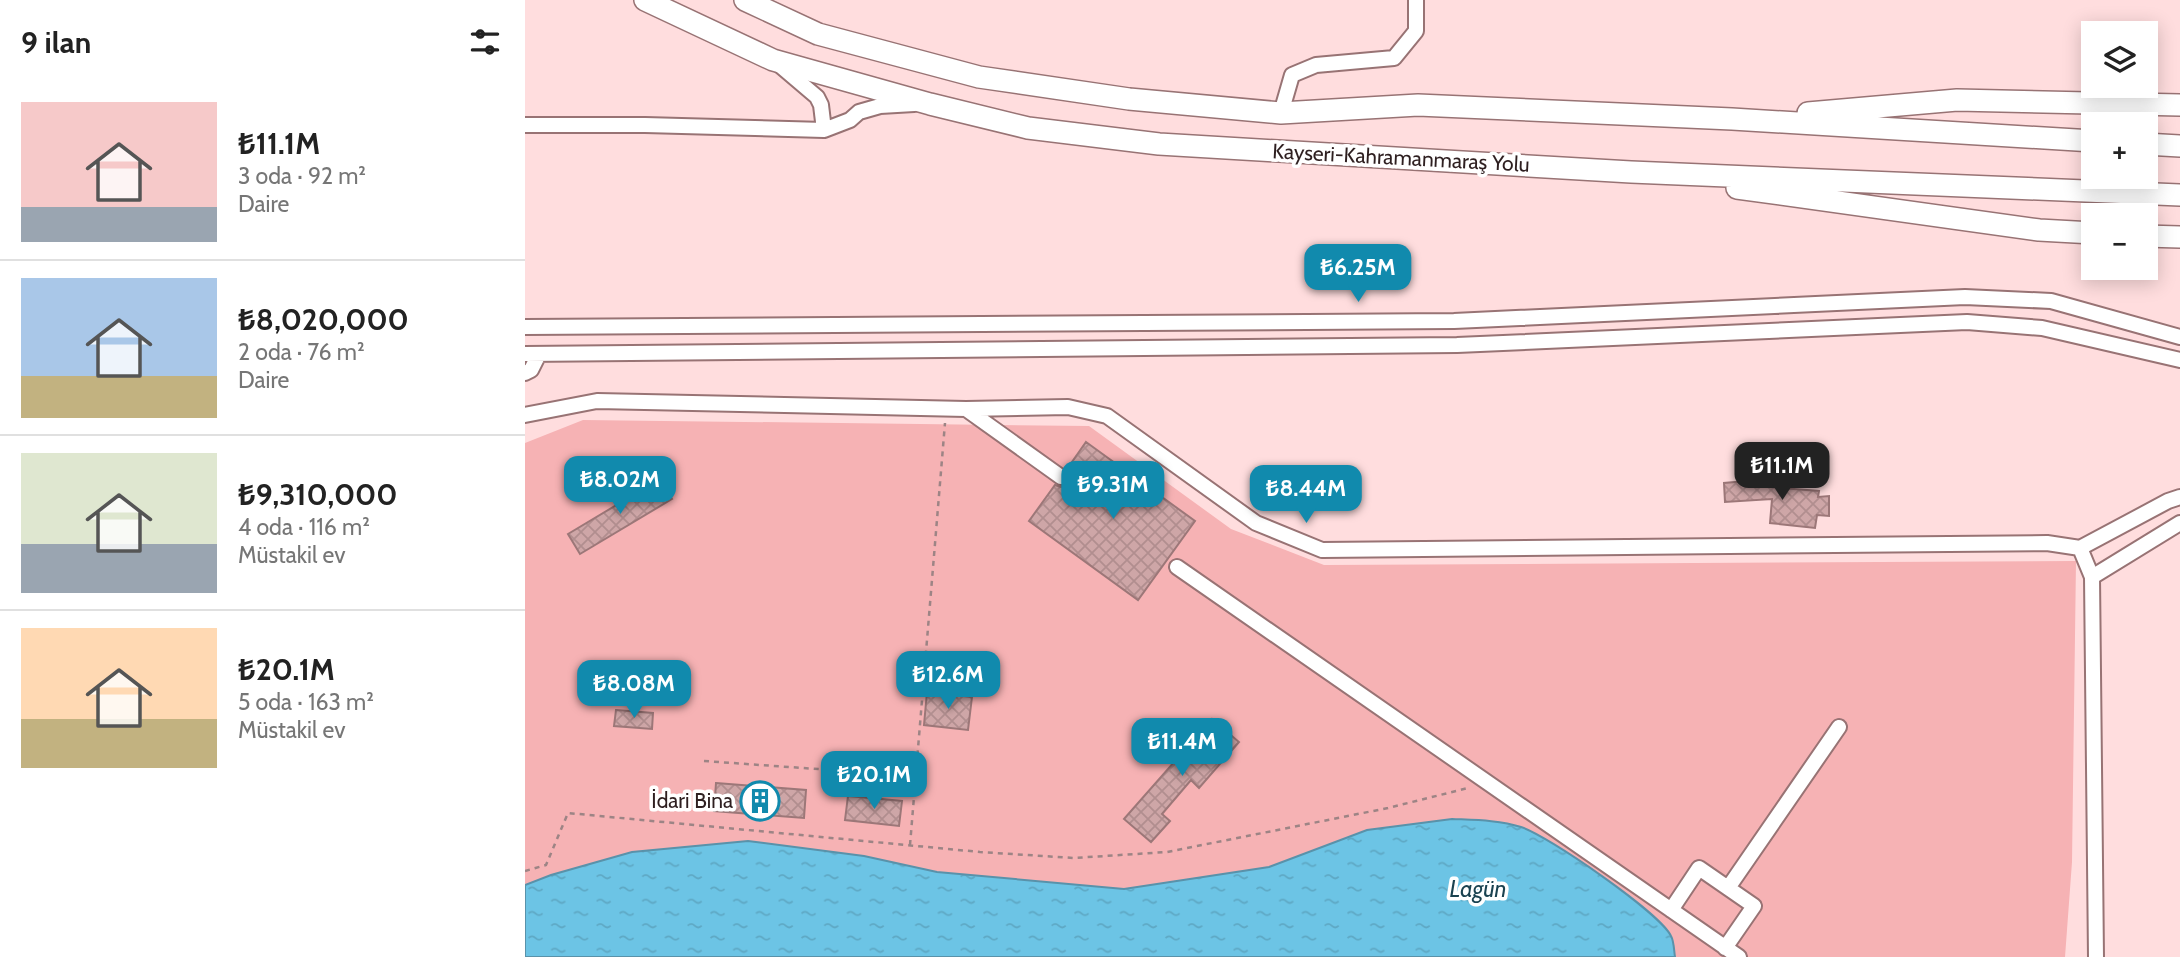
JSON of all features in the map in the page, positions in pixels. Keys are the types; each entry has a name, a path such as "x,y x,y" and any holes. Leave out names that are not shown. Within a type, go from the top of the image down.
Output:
{"highway":[{"name":"Kayseri-Kahramanmaraş Yolu","path":"645,0 773,60 1028,128 1159,144 1631,172 2180,195"},
{"name":"Kayseri-Kahramanmaraş Yolu","path":"745,0 818,34 979,77 1129,99 1282,113 1418,105 1732,119 2081,140"},
{"path":"1732,119 1957,100 2180,105"},
{"path":"2158,145 2180,146"},
{"path":"1631,172 1874,209 2039,230 2081,232"},
{"path":"2158,236 2180,237"}],"street":[{"path":"1282,113 1292,75 1316,65 1394,58 1416,31 1416,0"},
{"path":"773,60 817,97 821,104 824,130"},
{"path":"525,125 824,130 849,120 859,112 880,106 930,104"},
{"path":"525,327 1454,321 1965,297 2051,301 2180,337"},
{"path":"525,373 531,370 532,354 1457,345 1967,322 2042,328 2180,360"},
{"path":"525,415 597,401 966,409 1068,407 1107,416 1256,523 1322,550 2034,543 2080,548 2180,497"},
{"path":"966,409 1061,477"},
{"path":"2092,577 2180,523"},
{"path":"2080,548 2092,577 2096,957"},
{"path":"1177,566 1739,957"},
{"path":"1728,888 1839,727"},
{"path":"1671,910 1699,868 1754,906 1725,948"}],"path":[{"path":"910,845 946,408"},
{"path":"704,761 916,776"},
{"path":"525,871 546,865 568,813 1074,858 1167,852 1349,817 1488,783"}],"shaded area":[{"path":"583,420 1089,426 1231,529 1324,565 2076,561 2072,862 2065,957 525,957 525,443"}],"water":[{"name":"Lagün","path":"1452,819 1513,825 1554,844 1647,910 1672,938 1675,957 525,957 525,885 632,852 748,841 864,856 937,872 1124,889 1269,867 1367,830"}],"building":[{"path":"1086,442 1195,521 1138,600 1029,521 1055,485 1061,487 1068,483 1071,477 1067,469"},
{"path":"660,479 672,499 580,554 568,534"},
{"path":"1758,480 1758,486 1819,491 1818,497 1829,496 1829,516 1817,515 1815,528 1770,523 1772,499 1725,502 1724,483"},
{"path":"927,692 972,697 968,730 924,725"},
{"path":"616,710 653,713 652,729 614,726"},
{"path":"1212,719 1239,742 1199,788 1191,780 1162,814 1170,821 1151,842 1124,819"},
{"name":"İdari Bina","path":"716,783 806,790 804,818 714,811"},
{"path":"848,796 902,801 899,826 845,820"}],"place":[{"name":"İdari Bina","path":"760,801"}]}
